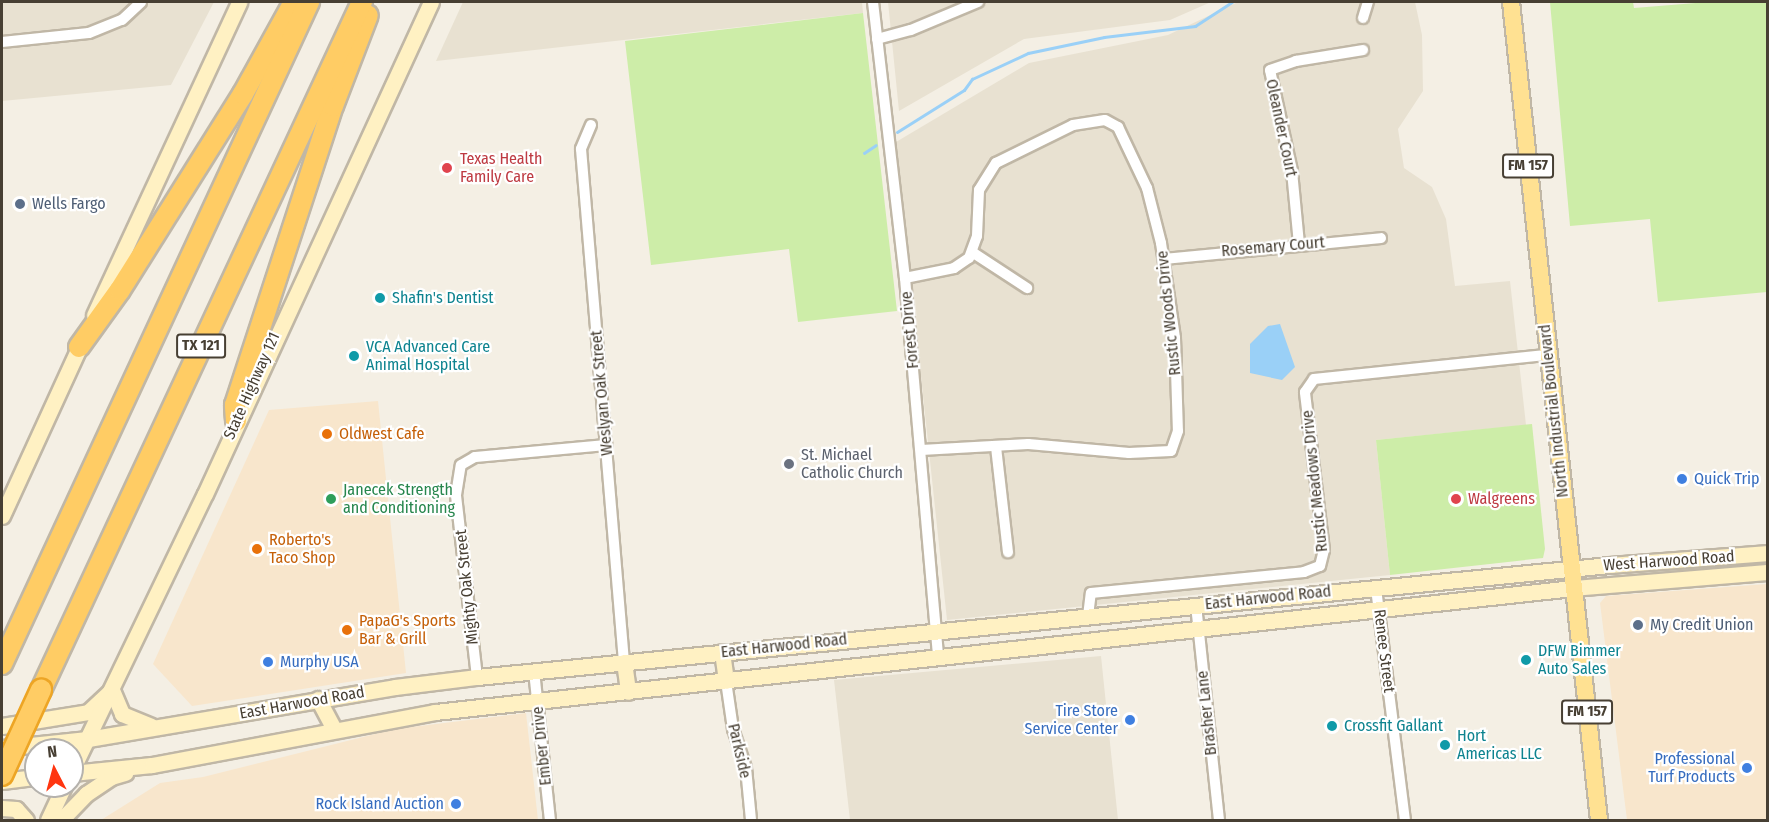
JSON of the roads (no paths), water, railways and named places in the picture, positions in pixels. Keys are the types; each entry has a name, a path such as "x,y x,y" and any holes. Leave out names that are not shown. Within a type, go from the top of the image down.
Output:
{"highway":[{"path":"79,347 120,290 238,104 294,2"},
{"name":"TX 121","path":"2,663 309,2"},
{"name":"TX 121","path":"2,775 362,2"},
{"path":"236,421 235,405 278,272 333,106 374,2"}],"main road":[{"path":"2,510 239,2"},
{"name":"State Highway 121","path":"84,747 430,2"},
{"name":"North Industrial Boulevard","path":"1511,2 1599,820"},
{"path":"1761,573 1762,554"},
{"name":"West Harwood Road","path":"1571,568 1762,554"},
{"name":"East Harwood Road","path":"2,748 88,739 151,726 243,715 318,699 477,677 1571,568"},
{"name":"West Harwood Road","path":"1573,588 1761,573"},
{"name":"East Harwood Road","path":"84,770 152,765 334,729 435,712 1379,612 1573,588"},
{"path":"1088,616 1090,642"},
{"path":"843,640 845,668"},
{"path":"722,652 726,681"},
{"path":"624,662 628,692"},
{"path":"2,726 88,712 112,690 122,714 151,726"},
{"path":"318,699 334,729"},
{"path":"61,820 86,794 111,777 152,765"},
{"path":"2,780 24,778"},
{"path":"48,820 58,798"},
{"path":"2,808 16,809 26,820"}],"street":[{"path":"2,42 89,33 117,23 141,2"},
{"name":"Forest Drive","path":"873,2 905,278 938,659"},
{"path":"877,39 911,30 978,2"},
{"path":"1363,18 1368,2"},
{"name":"Oleander Court","path":"1299,244 1292,171 1270,70 1296,61 1363,50"},
{"name":"Rustic Woods Drive","path":"921,450 1028,444 1150,453 1171,451 1175,446 1178,431 1175,338 1164,259 1147,188 1131,149 1118,126 1105,120 1073,125 996,163 980,190 977,236 972,252"},
{"name":"Weslyan Oak Street","path":"591,126 581,149 624,662"},
{"name":"Rosemary Court","path":"1164,259 1299,244 1381,238"},
{"path":"905,278 954,268 972,252 1027,288"},
{"name":"Rustic Meadows Drive","path":"1088,616 1091,593 1304,572 1320,566 1324,550 1305,392 1314,379 1548,355"},
{"name":"Mighty Oak Street","path":"477,677 456,495 461,465 475,457 606,445"},
{"path":"996,447 1008,552"},
{"name":"Renee Street","path":"1376,588 1405,820"},
{"name":"Brasher Lane","path":"1196,605 1219,820"},
{"name":"Ember Drive","path":"534,671 550,820"},
{"name":"Parkside","path":"726,681 733,729 746,768 751,820"}],"water":[{"path":"1280,324 1295,367 1282,380 1250,373 1250,344 1268,326"}],"waterway":[{"path":"897,132 964,90 972,79 1028,53 1104,37 1195,26 1232,2"},
{"path":"864,153 876,145"}],"place":[{"name":"Texas Health Family Care","path":"447,168"},
{"name":"Wells Fargo","path":"20,204"},
{"name":"Shafin's Dentist","path":"380,298"},
{"name":"VCA Advanced Care Animal Hospital","path":"354,356"},
{"name":"Oldwest Cafe","path":"327,434"},
{"name":"St. Michael Catholic Church","path":"789,464"},
{"name":"Quick Trip","path":"1682,479"},
{"name":"Janecek Strength and Conditioning","path":"331,499"},
{"name":"Walgreens","path":"1456,499"},
{"name":"Roberto's Taco Shop","path":"257,549"},
{"name":"My Credit Union","path":"1638,625"},
{"name":"PapaG's Sports Bar & Grill","path":"347,630"},
{"name":"DFW Bimmer Auto Sales","path":"1526,660"},
{"name":"Murphy USA","path":"268,662"},
{"name":"Tire Store Service Center","path":"1130,720"},
{"name":"Crossfit Gallant","path":"1332,726"},
{"name":"Hort Americas LLC","path":"1445,745"},
{"name":"Professional Turf Products","path":"1747,768"},
{"name":"Rock Island Auction","path":"456,804"}]}
